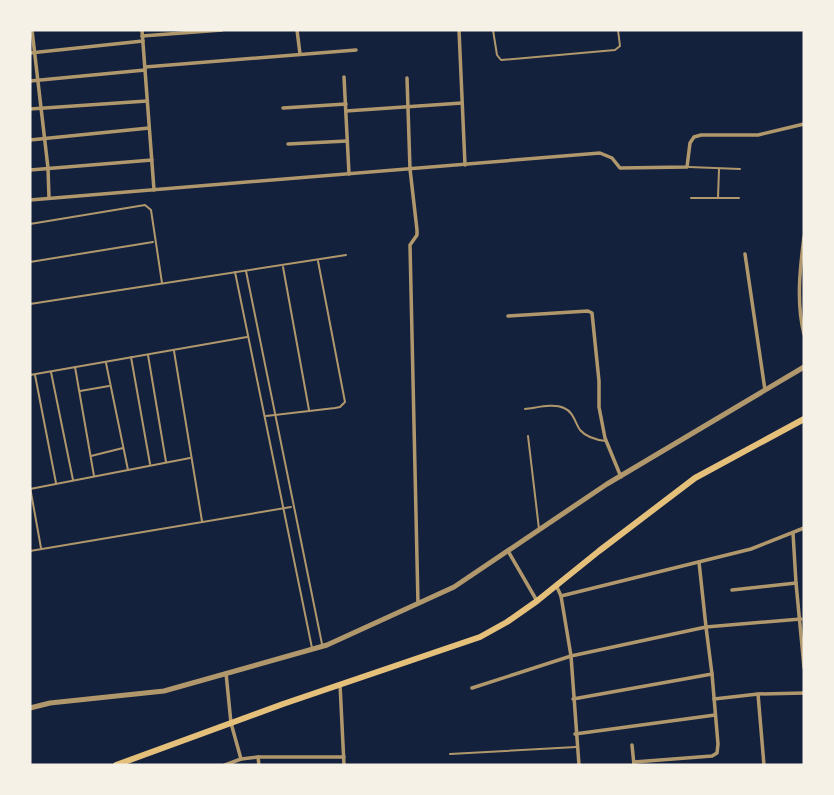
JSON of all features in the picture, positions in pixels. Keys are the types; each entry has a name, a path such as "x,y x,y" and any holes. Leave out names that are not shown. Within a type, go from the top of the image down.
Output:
{"highway":[{"path":"116,765 480,637 537,601 695,478 804,419"}],"street":[{"path":"32,30 32,53 45,138 49,198"},
{"path":"142,30 154,190"},
{"path":"32,53 222,30"},
{"path":"297,30 300,54"},
{"path":"459,30 465,165"},
{"path":"30,81 356,50"},
{"path":"344,77 349,174"},
{"path":"407,78 410,169 417,230 417,235 410,245 418,604"},
{"path":"30,109 147,101"},
{"path":"346,111 462,103"},
{"path":"283,108 345,104"},
{"path":"30,200 600,153 611,158 620,168 687,167 690,143 694,137 758,135 804,124"},
{"path":"30,140 149,128"},
{"path":"288,144 347,141"},
{"path":"30,170 152,160"},
{"path":"804,237 799,278 804,334"},
{"path":"745,254 765,390"},
{"path":"508,316 588,310 592,313 599,407 607,442 621,477"},
{"path":"30,708 50,703 164,691 322,646 418,604 454,587 621,477 804,367"},
{"path":"561,596 751,549 804,528"},
{"path":"793,532 804,667"},
{"path":"508,551 537,601"},
{"path":"632,745 634,764 717,753 715,699 699,562"},
{"path":"732,590 796,583"},
{"path":"556,584 561,596 571,656 579,765"},
{"path":"472,688 571,656 706,627 801,619"},
{"path":"226,673 230,723 241,760"},
{"path":"573,699 712,674"},
{"path":"341,684 344,765"},
{"path":"715,699 804,693"},
{"path":"758,694 764,765"},
{"path":"575,734 715,715"},
{"path":"225,765 258,757 344,757"},
{"path":"258,757 259,765"}],"lane":[{"path":"459,30 467,30"},
{"path":"493,30 497,55 501,60 615,50 620,46 618,30"},
{"path":"687,167 740,169"},
{"path":"718,198 719,168"},
{"path":"691,198 739,198"},
{"path":"30,224 145,205 151,210 162,284"},
{"path":"30,262 155,242"},
{"path":"30,304 346,256"},
{"path":"264,416 335,408 345,402 318,260"},
{"path":"282,265 309,411"},
{"path":"246,271 322,646"},
{"path":"235,272 312,649"},
{"path":"30,375 248,337"},
{"path":"174,350 202,522"},
{"path":"148,354 166,462"},
{"path":"131,357 150,466"},
{"path":"106,362 128,470"},
{"path":"75,367 94,477"},
{"path":"51,371 73,481"},
{"path":"35,374 56,484"},
{"path":"79,392 111,386"},
{"path":"524,409 564,407 584,434 607,442"},
{"path":"528,436 540,530"},
{"path":"90,456 124,448"},
{"path":"41,549 30,488 191,457"},
{"path":"30,551 293,507"},
{"path":"450,754 577,747"}]}
